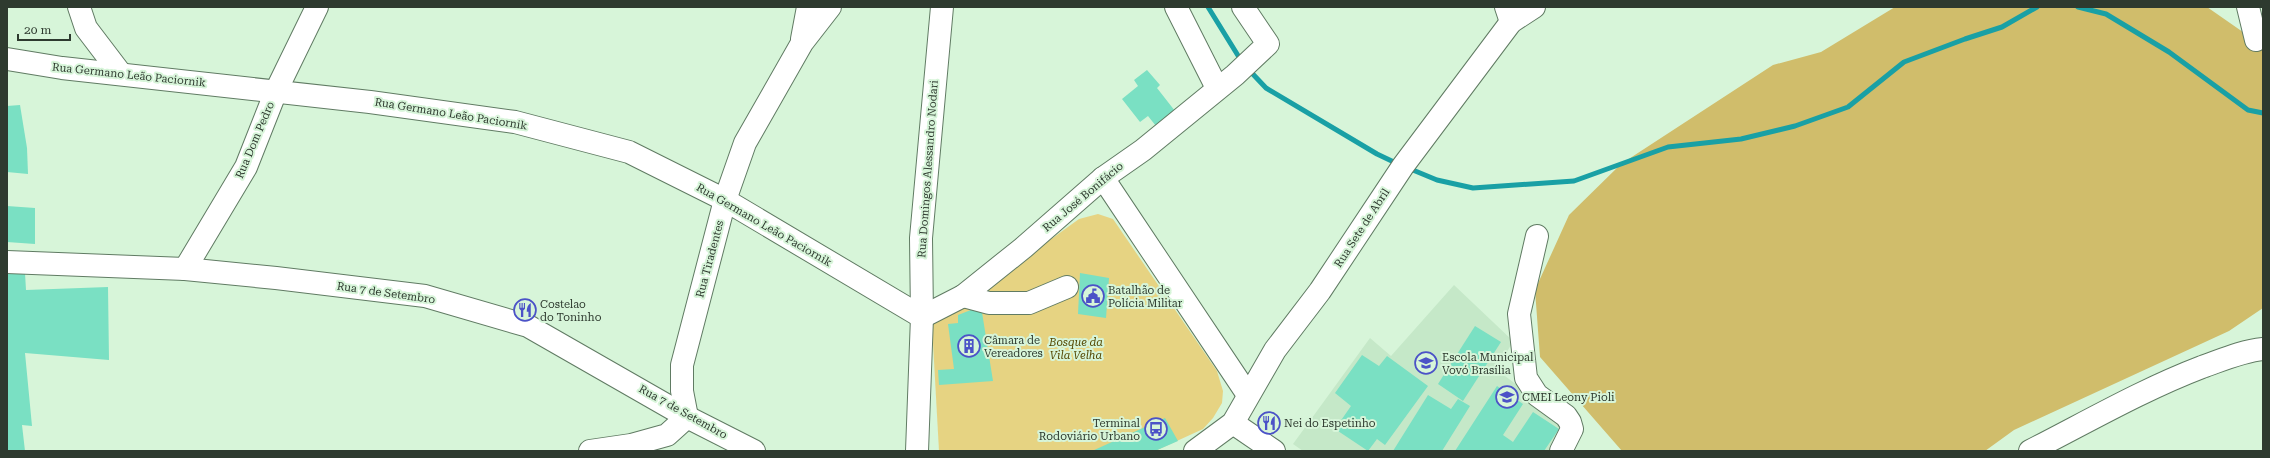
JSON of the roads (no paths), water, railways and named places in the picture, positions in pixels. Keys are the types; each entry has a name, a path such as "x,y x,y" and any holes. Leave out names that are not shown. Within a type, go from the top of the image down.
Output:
{"street":[{"path":"79,7 86,28 120,74"},
{"name":"Rua Dom Pedro","path":"186,269 246,167 276,91 317,7"},
{"path":"802,42 808,7"},
{"name":"Rua Tiradentes","path":"687,416 682,391 682,365 725,200 745,143 802,42 830,7"},
{"name":"Rua Domingos Alessandro Nodari","path":"917,451 922,317 921,238 942,7"},
{"path":"1176,7 1217,88"},
{"name":"Rua Sete de Abril","path":"1195,451 1233,422 1275,350 1320,291 1403,166 1508,14 1534,7"},
{"path":"2248,7 2256,40"},
{"name":"Rua José Bonifácio","path":"922,317 963,296 1024,248 1103,178 1143,150 1217,88 1235,75 1258,54 1268,44 1253,12"},
{"name":"Rua Germano Leão Paciornik","path":"7,59 62,68 276,91 516,122 629,152 725,200 922,317"},
{"path":"1103,178 1248,395"},
{"path":"1537,236 1519,314 1526,378 1537,395 1566,416 1570,422 1572,429 1561,451"},
{"name":"Rua 7 de Setembro","path":"7,262 186,269 425,296 528,326 687,416 754,451"},
{"path":"963,296 989,303 1022,303 1029,302 1067,288"},
{"path":"2030,451 2163,382 2227,358 2253,350 2263,349"},
{"path":"590,451 631,445 667,435 687,416"},
{"path":"1233,422 1274,451"}],"waterway":[{"path":"1208,7 1242,62"},
{"path":"1408,168 1437,180 1473,188 1574,181 1668,147 1741,139 1795,126 1848,107 1904,62 2002,27 2037,7"},
{"path":"2078,7 2106,14 2169,52 2248,110 2263,113"},
{"path":"1249,70 1266,88 1377,154 1398,164"}],"place":[{"name":"Batalhão de Polícia Militar","path":"1093,296"},
{"name":"Costelao do Toninho","path":"525,310"},
{"name":"Câmara de Vereadores","path":"969,346"},
{"name":"Escola Municipal Vovó Brasília","path":"1426,363"},
{"name":"CMEI Leony Pioli","path":"1507,397"},
{"name":"Nei do Espetinho","path":"1269,423"},
{"name":"Terminal Rodoviário Urbano","path":"1156,429"}],"park label":[{"name":"Bosque da Vila Velha","path":"1076,348"}]}
